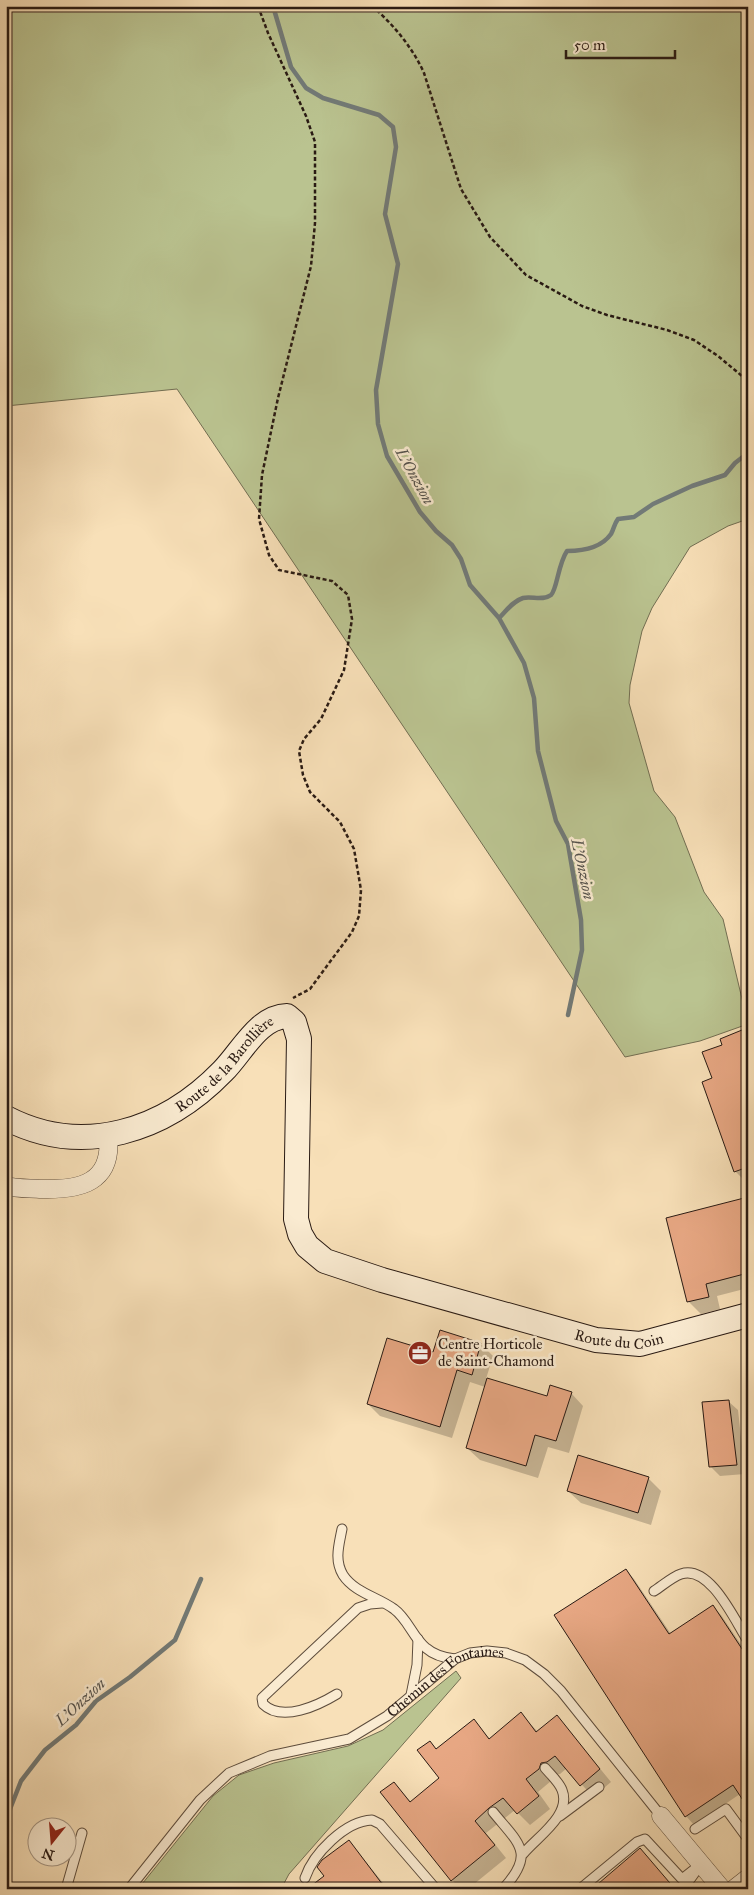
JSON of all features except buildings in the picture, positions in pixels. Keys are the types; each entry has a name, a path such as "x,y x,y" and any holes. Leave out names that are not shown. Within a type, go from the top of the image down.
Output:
{"main road":[{"name":"Route de la Barollière","path":"6,1118 54,1135 82,1138 108,1136 137,1128 164,1116 188,1101 223,1071 261,1027 278,1016 287,1016 294,1022 299,1039 296,1219 300,1234 315,1254 325,1261 377,1278"},
{"name":"Route du Coin","path":"377,1278 596,1340 640,1344 748,1315"}],"street":[{"path":"6,1186 64,1189 85,1185 96,1178 104,1168 110,1146 108,1136"},
{"name":"Chemin des Fontaines","path":"661,1816 722,1889"},
{"path":"734,1889 748,1878"}],"lane":[{"path":"342,1529 337,1553 344,1576 356,1588 394,1609 426,1648 435,1654 455,1659"},
{"path":"654,1591 680,1574 692,1572 704,1577 716,1590 748,1641"},
{"path":"337,1694 304,1710 272,1710 263,1704 262,1698 358,1608 382,1603"},
{"path":"411,1696 417,1665 418,1639"},
{"name":"Chemin des Fontaines","path":"129,1889 200,1800 229,1773 270,1756 349,1739 368,1729 455,1659 470,1653 487,1651 506,1653 525,1660 544,1674 561,1691 661,1816"},
{"path":"545,1768 562,1790 564,1804 560,1816"},
{"path":"523,1854 560,1816 599,1787"},
{"path":"695,1829 726,1809 748,1839"},
{"path":"493,1812 519,1843 523,1854 521,1864 516,1873 503,1889"},
{"path":"305,1878 308,1867 318,1852 353,1824 372,1820 380,1824 436,1889"},
{"path":"66,1889 82,1833"},
{"path":"580,1889 637,1842 646,1839 682,1879 701,1864"},
{"path":"684,1889 701,1864"}],"path":[{"path":"258,6 268,33 306,116 315,142 315,214 311,266 278,398 262,475 259,519 269,555 279,570 332,581 348,595 352,619 344,670 321,719 304,739 299,751 303,775 310,792 340,822 354,849 361,890 359,916 352,932 310,989 294,996 278,1016"},
{"path":"372,6 416,55 424,73 461,189 490,237 526,275 582,306 607,315 667,330 694,340 718,356 748,381"},
{"path":"376,10 380,6"}],"green space":[{"path":"6,6 748,6 748,519 728,526 690,547 652,608 642,631 630,685 629,703 654,791 675,817 704,892 723,919 748,1024 700,1041 625,1057 177,389 6,406"},
{"path":"456,1671 461,1678 289,1874 281,1889 138,1889 213,1796 239,1775 274,1763 348,1746 383,1730"}],"waterway":[{"name":"L'Onzion","path":"273,6 291,67 306,88 323,98 379,115 393,127 396,147 385,214 398,264 376,390 378,424 387,456 420,512 436,531 452,545 461,559 470,585 499,618 524,663 534,698 538,751 556,821 568,844 581,920 582,950 568,1015"},
{"path":"499,618 519,599 545,598 551,595 567,551 597,546 611,534 618,519 634,517 653,504 692,486 725,475 735,463 748,453"},
{"name":"L'Onzion","path":"6,1829 10,1809 21,1781 45,1750 76,1725 96,1701 130,1677 175,1640 201,1579"}],"place":[{"name":"Centre Horticole de Saint-Chamond","path":"420,1353"}]}
